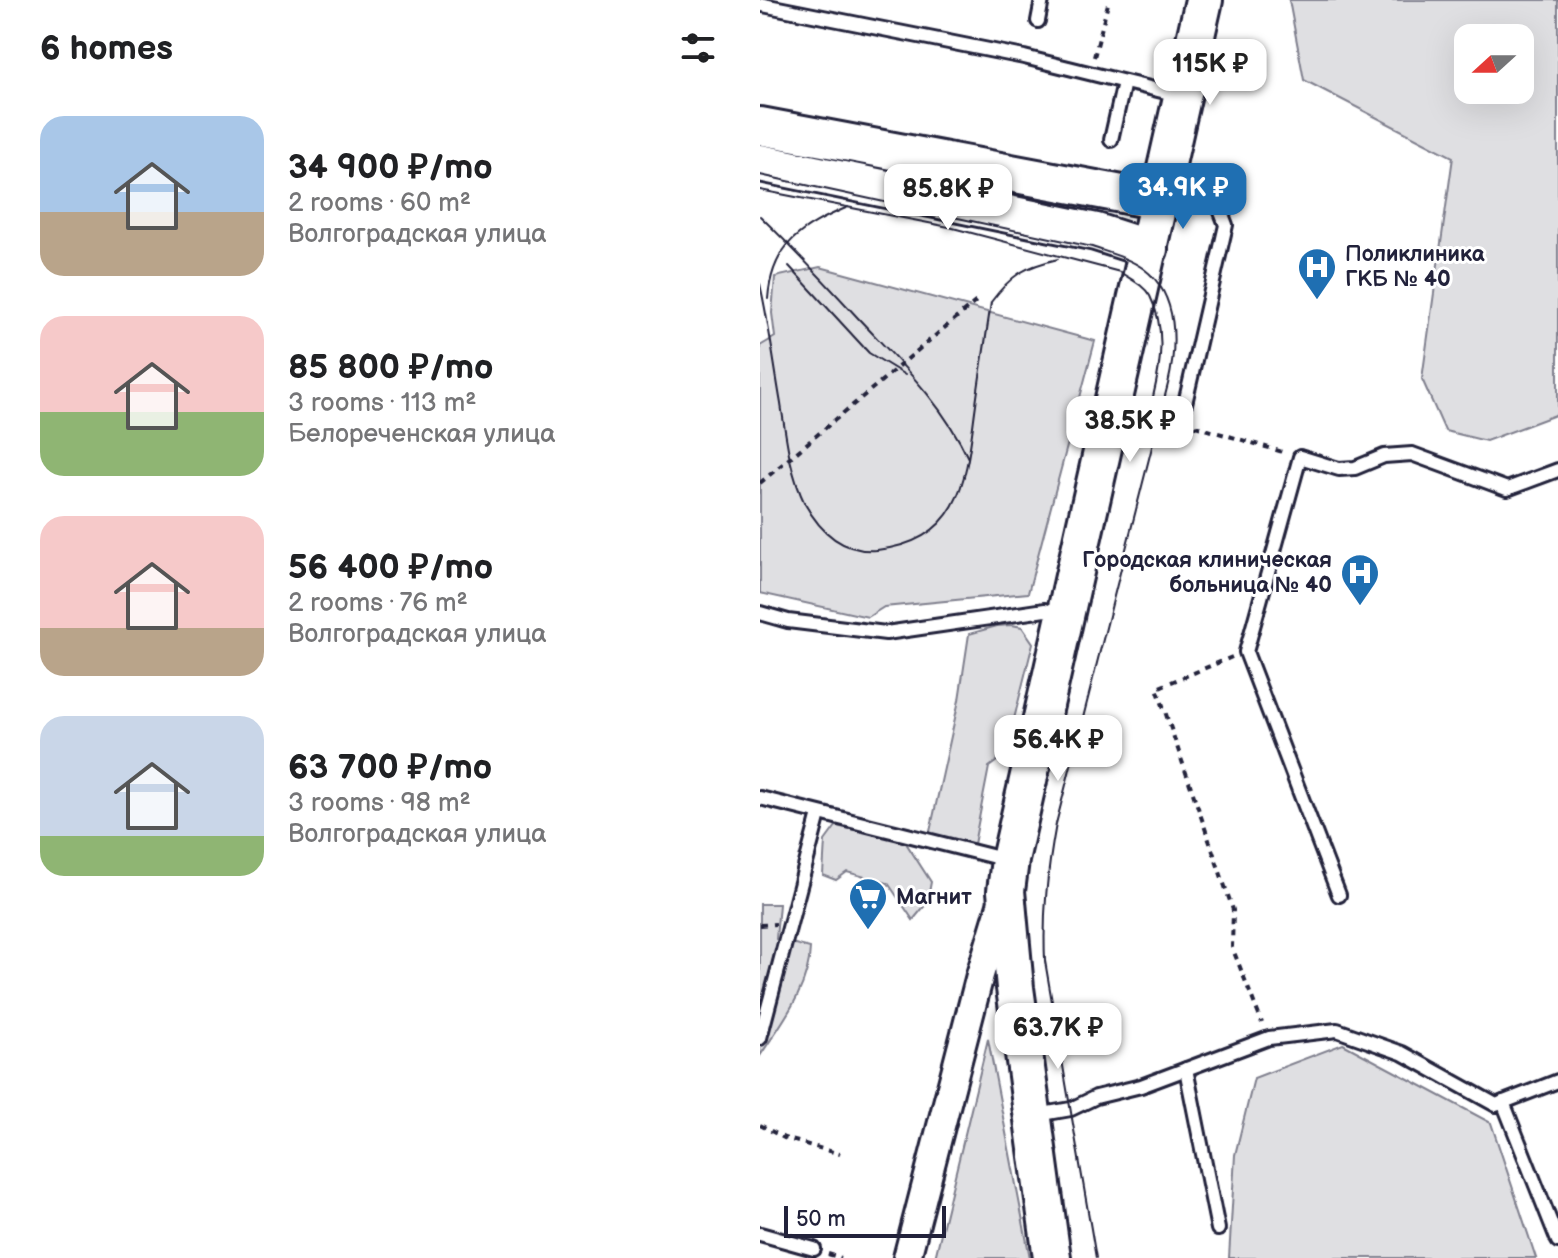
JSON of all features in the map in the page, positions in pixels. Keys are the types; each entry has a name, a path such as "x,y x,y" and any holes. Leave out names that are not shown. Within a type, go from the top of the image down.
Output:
{"street":[{"path":"907,1258 1008,876 1204,0"},
{"path":"760,126 1159,201"},
{"path":"760,163 1096,232 1149,249"},
{"path":"1008,876 1015,988 1052,1258"}],"lane":[{"path":"1038,21 1042,0"},
{"path":"762,3 1024,57 1181,96"},
{"path":"1111,140 1124,82"},
{"path":"1159,201 1216,199 1226,225 1181,421"},
{"path":"1339,895 1246,652 1300,457 1339,469 1355,468 1384,456 1412,454 1507,489 1558,470"},
{"path":"760,613 788,621 886,633 1045,610 1064,616"},
{"path":"760,798 819,814 1008,876"},
{"path":"760,1038 819,814"},
{"path":"1034,1116 1071,1109 1096,1097 1141,1086 1269,1038 1337,1030 1402,1053 1496,1105 1558,1081"},
{"path":"1186,1069 1218,1229"},
{"path":"1503,1102 1558,1241"},
{"path":"760,1234 814,1249"}],"path":[{"path":"1094,57 1109,0"},
{"path":"760,483 980,298"},
{"path":"1181,421 1300,457"},
{"path":"1246,652 1157,688 1233,910 1232,947 1269,1038"},
{"path":"760,1125 784,1138 840,1154"}],"shaded area":[{"path":"1289,0 1558,0 1558,414 1486,441 1445,431 1422,379 1453,157 1304,80"},
{"path":"820,267 1095,341 1028,593 884,607 868,617 760,593 760,346 775,337 772,313 775,277"},
{"path":"1012,625 1022,627 1033,643 1005,755 989,767 974,844 929,836 959,700 969,634"},
{"path":"836,826 904,840 931,882 927,903 913,920 888,883 847,872 836,880 823,875 825,841"},
{"path":"760,904 779,904 776,939 810,948 800,991 760,1056"},
{"path":"988,1039 1030,1258 935,1258"},
{"path":"1343,1044 1491,1123 1536,1258 1229,1258 1235,1155 1254,1078"}],"tram line":[{"path":"760,175 1092,247 1144,269 1164,293 1169,307 1174,338 1168,384 1056,824 1046,892 1045,961 1096,1258"},
{"path":"760,190 949,227 1120,272 1141,285 1155,308 1160,333 1160,359 1153,397"},
{"path":"768,299 776,264 792,240 817,222 848,207"},
{"path":"760,216 919,384 946,419 968,458"},
{"path":"760,284 789,455 805,504 818,524 834,539 854,548 877,550 905,544 927,534 943,520 954,502 968,460 991,302 1020,273 1058,259"},
{"path":"789,266 869,353 905,375"}],"place":[{"name":"Поликлиника ГКБ № 40","path":"1317,301"},
{"name":"Городская клиническая больница № 40","path":"1360,607"},
{"name":"Магнит","path":"868,931"}]}
